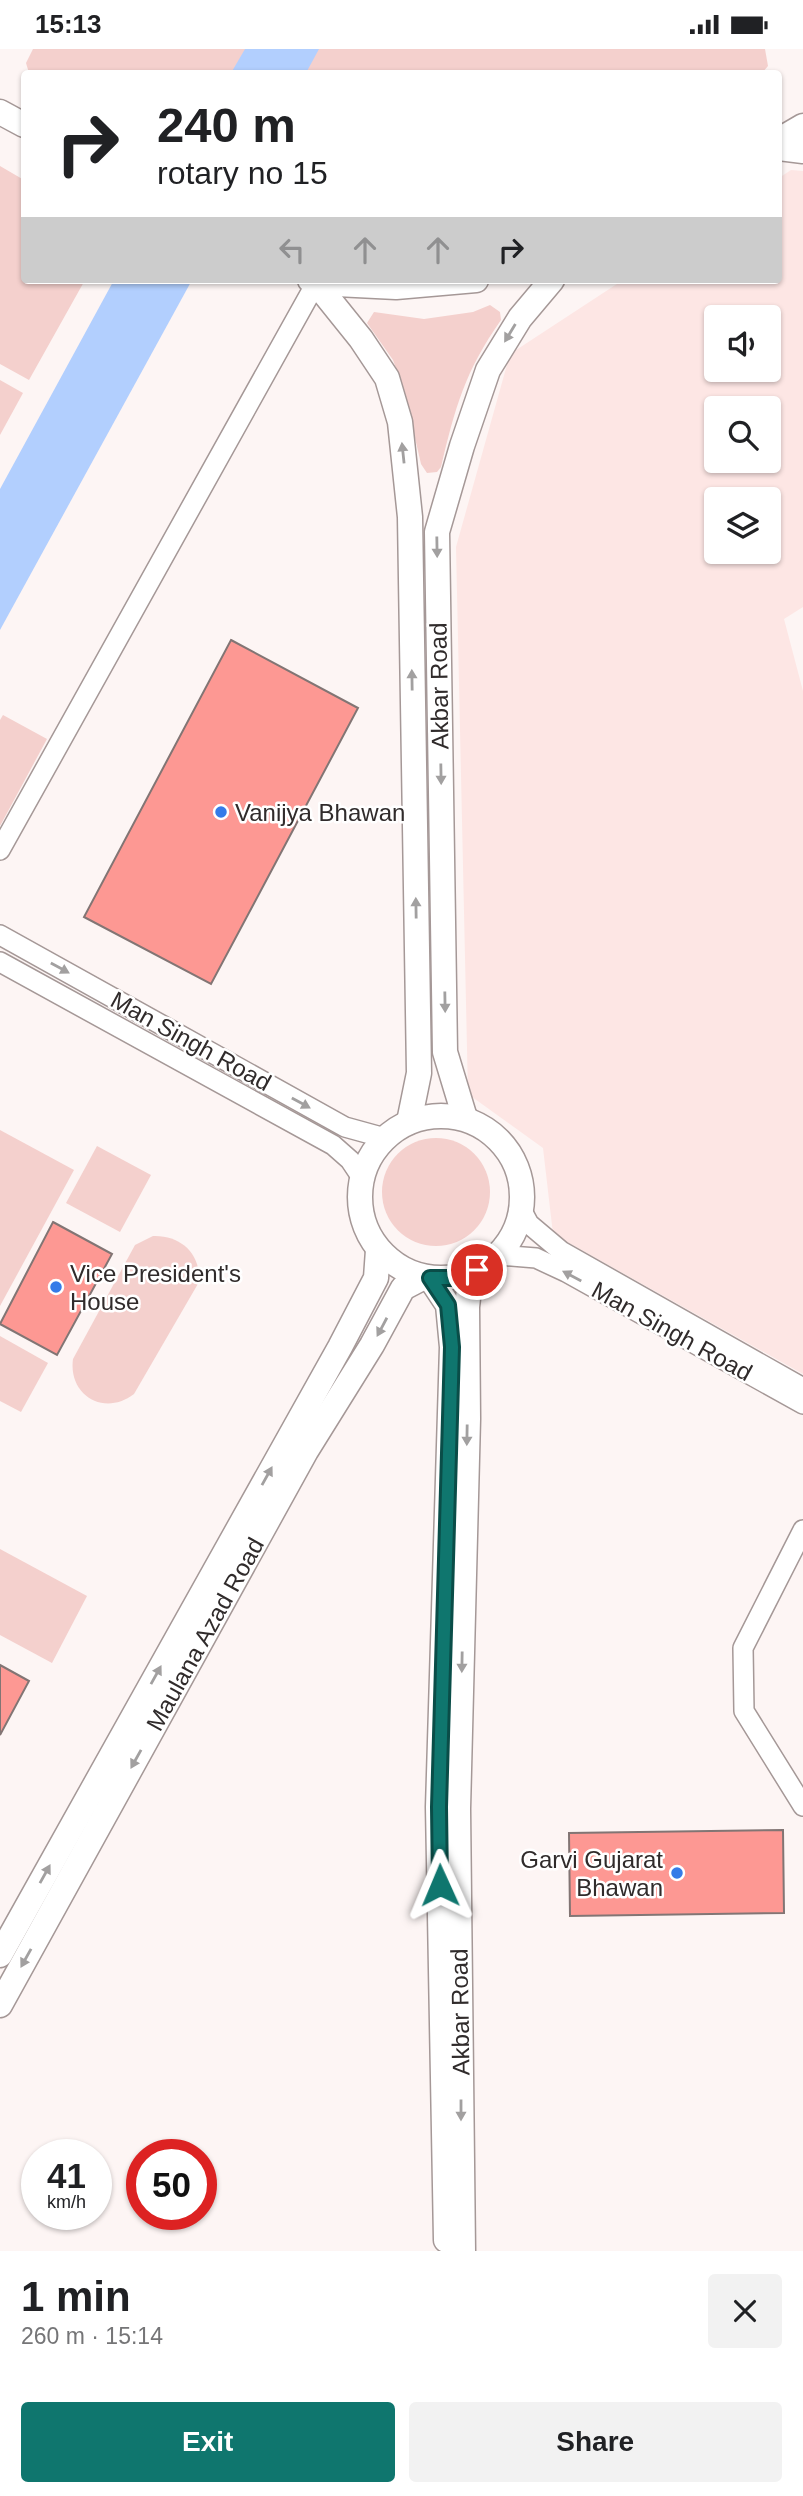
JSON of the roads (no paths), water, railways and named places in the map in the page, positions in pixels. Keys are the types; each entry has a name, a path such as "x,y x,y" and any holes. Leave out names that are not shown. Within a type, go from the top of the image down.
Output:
{"main road":[{"path":"0,112 21,123"},
{"path":"782,138 803,125"},
{"path":"782,148 803,151"},
{"name":"Akbar Road","path":"315,284 361,339 387,377 400,422 407,496 419,1073 409,1122"},
{"path":"346,284 396,287 430,284"},
{"name":"Akbar Road","path":"465,1118 445,1052 437,532 488,370 520,317 549,284"},
{"path":"407,496 447,497"},
{"path":"427,1116 465,1118 486,1128 504,1144 516,1164 523,1187 521,1214 514,1233 499,1255 477,1270 454,1278 427,1277 399,1267 379,1249 366,1228 360,1203 362,1178 371,1155 385,1138 409,1122 427,1116"},
{"name":"Maulana Azad Road","path":"0,1955 340,1347 376,1278 379,1249"},
{"name":"Akbar Road","path":"463,2251 458,1809 468,1419 467,1307 469,1289 477,1270"},
{"name":"Akbar Road","path":"427,1277 448,1305 452,1347 439,1807 447,2251"},
{"name":"Maulana Azad Road","path":"0,2004 306,1451 372,1345 403,1288 427,1277"}],"street":[{"path":"0,850 312,284"},
{"name":"Man Singh Road","path":"0,935 345,1127 385,1138"},
{"name":"Man Singh Road","path":"0,962 333,1145 350,1160 362,1178"},
{"name":"Man Singh Road","path":"521,1214 561,1251 803,1388"},
{"name":"Man Singh Road","path":"499,1255 536,1258 566,1272 803,1404"},
{"path":"803,1530 743,1648 744,1711 803,1806"}],"water":[{"path":"245,49 319,49 308,70 233,70"},
{"path":"112,284 190,284 0,630 0,489"}],"place":[{"name":"Vanijya Bhawan","path":"221,812"},
{"name":"Vice President's House","path":"56,1287"},
{"name":"Garvi Gujarat Bhawan","path":"677,1873"}]}
